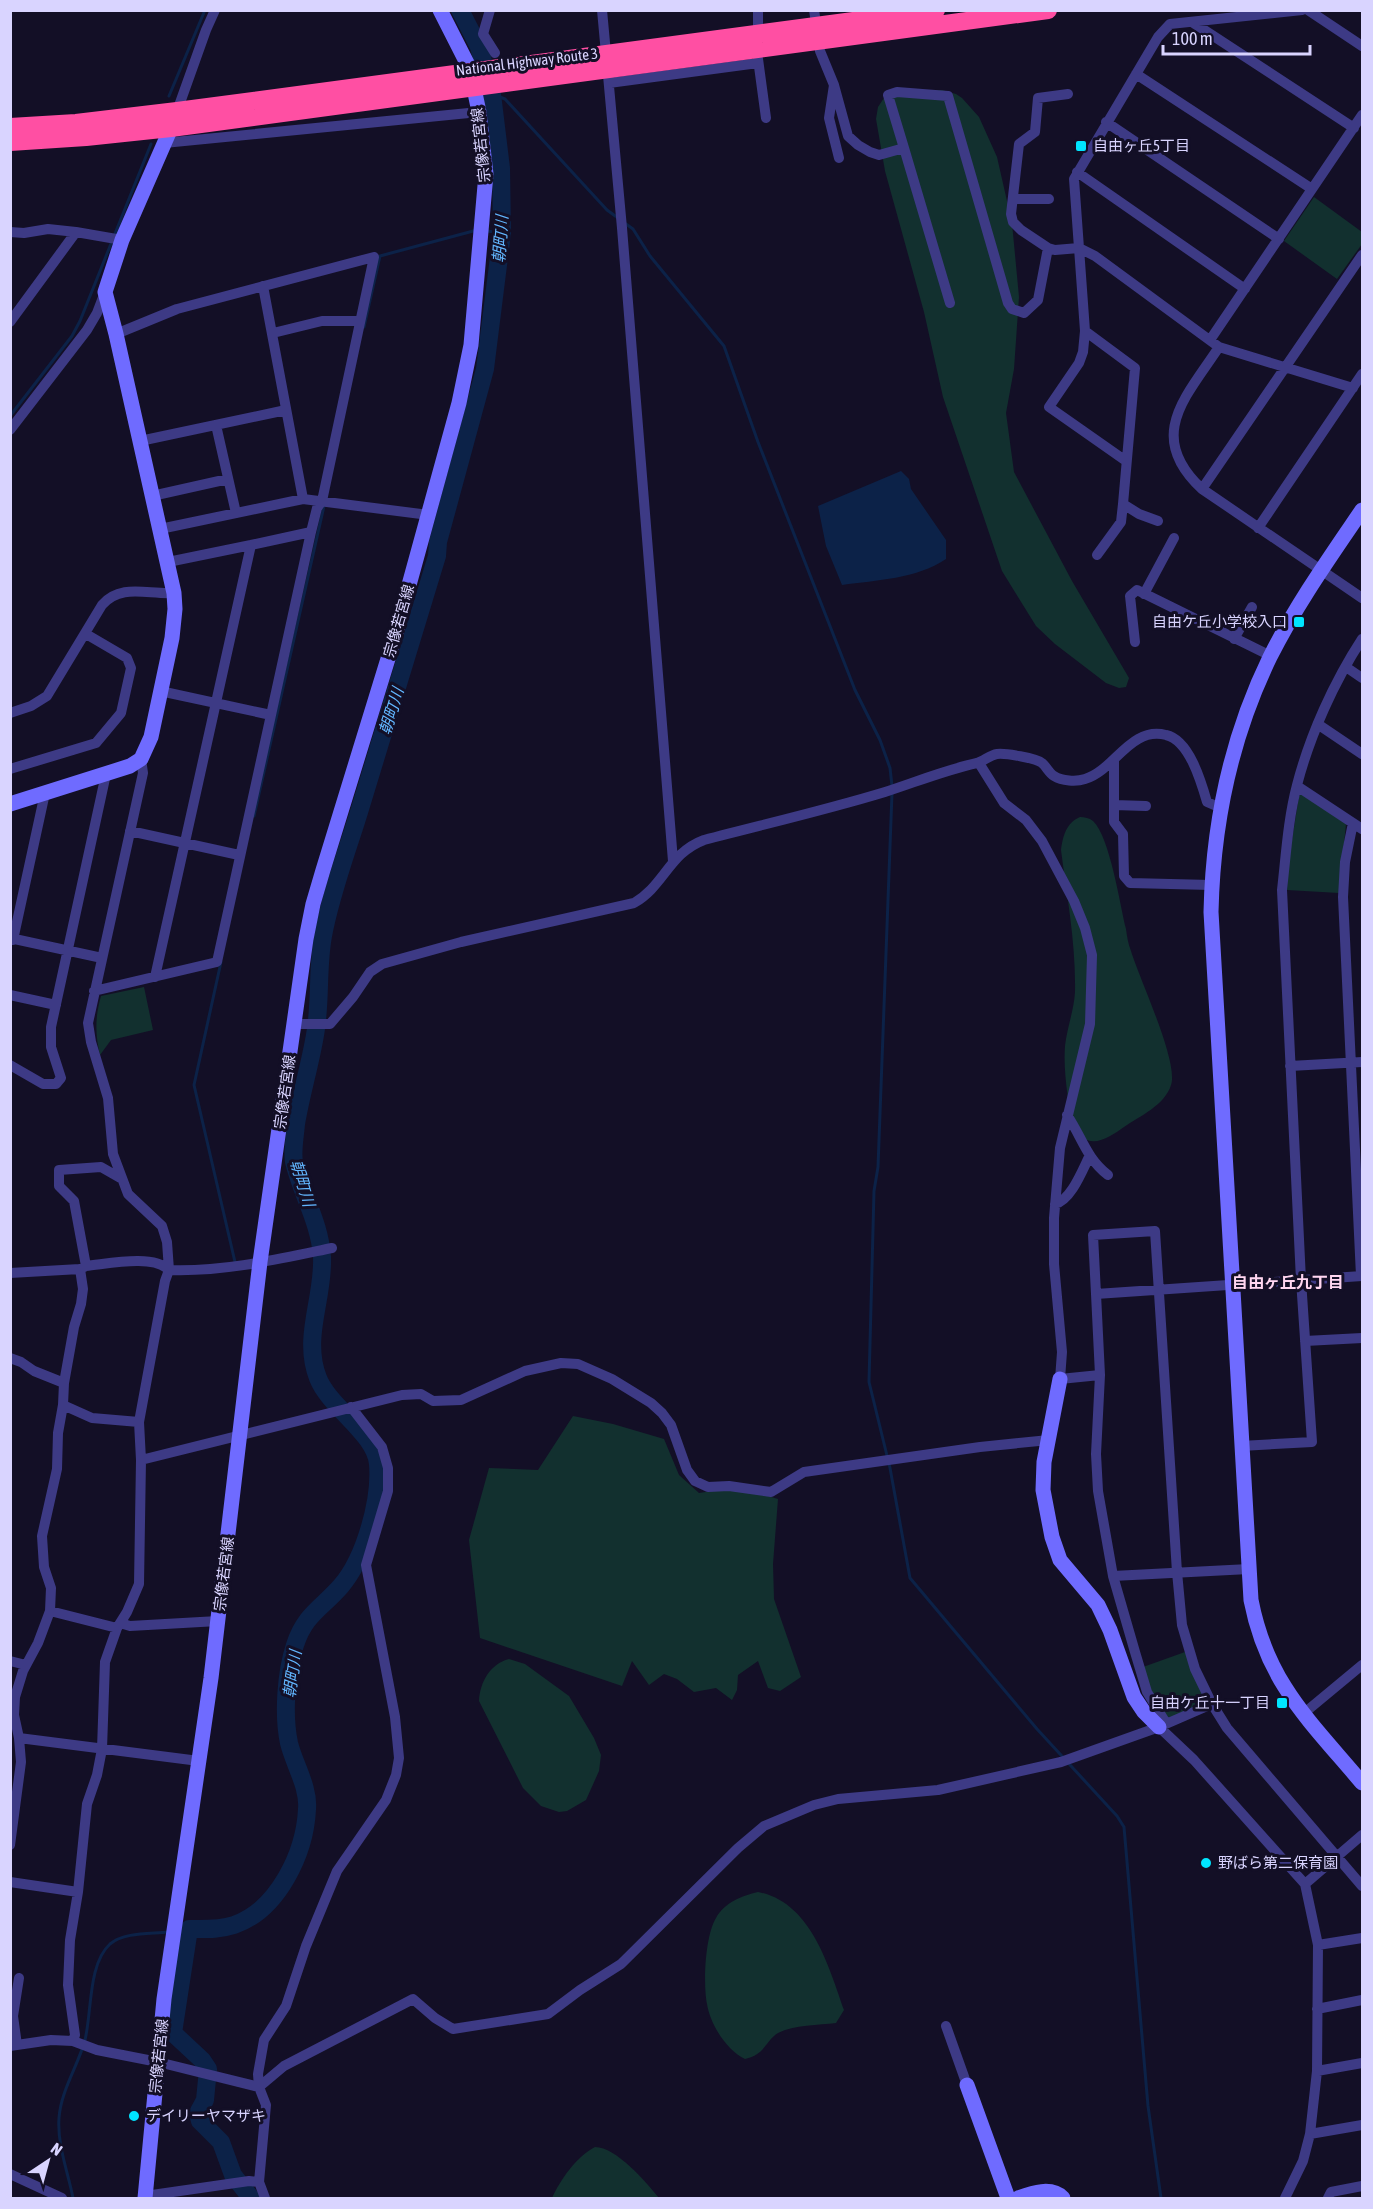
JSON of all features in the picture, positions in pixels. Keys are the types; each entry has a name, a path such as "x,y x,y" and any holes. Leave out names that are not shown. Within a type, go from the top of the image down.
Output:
{"highway":[{"name":"National Highway Route 3","path":"834,32 936,10"},
{"name":"National Highway Route 3","path":"10,142 86,137 171,127 462,81 834,32 1048,10"},
{"name":"National Highway Route 3","path":"10,127 76,123 171,127"}],"street":[{"path":"10,430 87,330 97,313 122,240 171,127 206,30 216,10"},
{"name":"宗像若宮線","path":"145,2197 173,1938 218,1621 260,1263 313,904 392,647 459,403 471,345 486,174 470,69 440,10"},
{"path":"490,10 483,34 495,53"},
{"path":"602,10 673,861"},
{"path":"758,10 758,63 766,118"},
{"path":"813,10 820,51 834,85 848,136 858,145 879,155 904,148"},
{"path":"1126,461 1049,407 1083,352 1085,331 1074,178 1158,37 1170,24 1302,10"},
{"path":"1308,10 1362,46"},
{"path":"1192,22 1354,128"},
{"path":"609,83 758,63"},
{"path":"1136,74 1312,189"},
{"path":"834,85 829,118 839,158"},
{"path":"950,303 888,95 897,92 948,96 1008,303 1012,309 1024,313 1038,300 1048,248"},
{"path":"1068,94 1038,98 1035,132 1019,144 1011,214 1013,222 1048,248 1055,250 1079,248 1095,256 1215,343 1353,388"},
{"path":"171,127 478,112"},
{"path":"1362,115 1245,289 1175,419 1175,451 1183,468 1202,489 1362,598"},
{"path":"1106,122 1279,239"},
{"path":"1077,172 1245,289"},
{"path":"1013,199 1049,198"},
{"path":"10,232 48,230 76,232 122,240"},
{"path":"10,322 76,232"},
{"path":"1202,489 1362,255"},
{"path":"94,991 217,962 374,257 177,309 116,334"},
{"path":"263,286 303,498"},
{"path":"73,2041 75,2035 68,1985 70,1940 78,1892 87,1804 97,1775 102,1749 105,1662 118,1625 139,1584 141,1460 139,1422 169,1270 167,1242 162,1226 128,1194 113,1154 108,1098 91,1042 88,1023 143,773 141,759 151,737 172,638 175,609 168,562 105,292"},
{"path":"273,333 322,321 360,321"},
{"path":"1085,331 1135,368 1121,522 1097,555"},
{"path":"1258,528 1362,374"},
{"path":"140,441 286,410"},
{"path":"216,425 236,513"},
{"path":"152,496 228,479"},
{"path":"160,529 303,498 429,515"},
{"path":"1123,504 1139,514 1158,521"},
{"path":"1361,516 1321,571 1293,615 1271,656 1242,725 1229,767 1221,808 1211,885 1212,957 1231,1284 1249,1569 1256,1624 1267,1656 1283,1687 1362,1783"},
{"path":"168,562 311,532"},
{"path":"1144,594 1174,538"},
{"path":"155,977 251,545"},
{"path":"1135,642 1130,596 1137,590 1271,656"},
{"path":"10,713 31,706 47,696 108,597 117,593 174,593"},
{"path":"1234,639 1252,607"},
{"path":"11,769 96,743 121,713 131,668 127,658 86,634"},
{"path":"1241,1446 1312,1442 1301,1280 1282,890 1297,786 1319,724 1362,639"},
{"path":"1346,667 1362,678"},
{"path":"160,691 271,715"},
{"path":"1319,724 1362,754"},
{"path":"294,1024 330,1024 353,998 370,972 382,963 461,942 634,903 646,896 673,861 690,845 885,792 961,765 979,763 997,754 1034,759 1041,762 1052,776 1065,780 1084,780 1094,775 1131,743 1154,733 1177,739 1184,748 1201,783 1207,802 1221,808"},
{"path":"10,804 130,766 141,759"},
{"path":"1114,759 1114,822 1123,834 1124,876 1130,883 1211,885"},
{"path":"979,763 1004,803 1026,820 1042,841 1074,901 1085,928 1092,956 1090,1024 1060,1148 1055,1204 1054,1264 1062,1352 1060,1379 1044,1462 1044,1490 1052,1537 1060,1560 1098,1605 1110,1630 1134,1697 1144,1712 1163,1725 1305,1884 1318,1946 1317,2071 1310,2134 1303,2161 1285,2199"},
{"path":"10,1065 43,1084 56,1084 61,1078 51,1047 51,1027 106,774"},
{"path":"1096,1294 1362,1276 1357,1062 1343,897 1345,862 1358,826 1297,786"},
{"path":"45,793 12,939 102,958"},
{"path":"1114,805 1146,806"},
{"path":"130,831 239,855"},
{"path":"10,995 56,1005"},
{"path":"1290,1066 1357,1062"},
{"path":"1067,1115 1089,1157 1108,1175"},
{"path":"1055,1204 1061,1203 1079,1179 1089,1157"},
{"path":"10,1845 21,1762 14,1715 15,1697 26,1665 38,1643 50,1611 51,1588 44,1567 42,1536 57,1469 58,1433 64,1383 83,1289 83,1267 74,1201 59,1186 59,1170 101,1167 122,1179"},
{"path":"1163,1725 1148,1692 1113,1576 1098,1482 1096,1454 1100,1375 1093,1235 1155,1231 1176,1572 1182,1624 1195,1669 1227,1728 1362,1886"},
{"path":"10,1273 143,1261 164,1265 169,1270 186,1271 260,1263 332,1248"},
{"path":"1305,1341 1362,1338"},
{"path":"10,1358 64,1383"},
{"path":"141,1460 402,1395 420,1394 434,1401 461,1400 525,1371 561,1363 578,1364 612,1379 651,1403 671,1425 687,1470 695,1481 708,1487 729,1486 771,1492 804,1472 1049,1440"},
{"path":"1060,1379 1100,1375"},
{"path":"63,1405 92,1418 139,1422"},
{"path":"265,2199 259,2182 266,2105 259,2087 258,2074 264,2040 286,2007 306,1946 337,1871 387,1800 399,1758 395,1717 366,1565 388,1491 388,1468 382,1447 351,1407"},
{"path":"1113,1576 1249,1569"},
{"path":"50,1611 130,1626 218,1621"},
{"path":"10,1661 26,1665"},
{"path":"1303,1714 1361,1670"},
{"path":"259,2087 284,2066 321,2044 413,1999 435,2018 453,2029 548,2014 621,1964 738,1848 764,1826 814,1805 838,1799 938,1790 1061,1762 1163,1725 1212,1704"},
{"path":"19,1738 199,1761"},
{"path":"1305,1884 1362,1835"},
{"path":"10,1882 78,1892"},
{"path":"1318,1946 1362,1938"},
{"path":"19,1978 13,2016 14,2046 51,2040 73,2041 97,2050 158,2062 259,2087"},
{"path":"1317,2008 1362,2000"},
{"path":"946,2026 1008,2199"},
{"path":"1317,2071 1362,2063"},
{"path":"1310,2134 1362,2125"},
{"path":"10,2174 62,2199"},
{"path":"145,2197 249,2181 259,2182"},
{"path":"1328,2199 1331,2192 1362,2186"},
{"path":"1018,2199 1045,2191 1054,2192 1063,2199"}],"green space":[{"path":"942,90 962,98 979,117 997,157 1012,223 1019,297 1014,369 1006,413 1014,472 1072,581 1129,678 1126,687 1119,688 1106,683 1055,644 1036,626 1002,571 943,397 924,312 885,171 876,119 878,107 888,92"},
{"path":"1314,197 1362,232 1362,244 1337,279 1284,241"},
{"path":"1302,794 1346,824 1339,893 1287,890 1288,865 1299,796"},
{"path":"1080,817 1093,821 1104,841 1114,872 1129,946 1164,1040 1172,1074 1168,1092 1158,1104 1111,1136 1096,1141 1085,1139 1072,1129 1065,1067 1065,1046 1075,992 1075,974 1071,921 1061,850 1068,826"},
{"path":"144,987 153,1030 111,1040 100,1055 96,1026 101,996"},
{"path":"573,1416 613,1424 664,1439 679,1475 699,1493 737,1487 778,1499 773,1564 774,1599 801,1677 780,1691 768,1688 758,1661 738,1675 737,1690 732,1700 716,1688 694,1692 677,1679 664,1674 649,1685 632,1661 622,1686 480,1638 469,1540 489,1468 538,1470"},
{"path":"1185,1652 1206,1700 1204,1705 1170,1718 1156,1702 1143,1667"},
{"path":"509,1659 525,1664 569,1696 594,1738 601,1755 599,1771 586,1800 567,1811 559,1812 541,1806 523,1788 479,1701 481,1687 491,1669"},
{"path":"758,1892 776,1898 805,1922 824,1956 844,2010 836,2023 784,2030 774,2036 757,2054 745,2059 732,2050 720,2036 712,2020 706,1995 706,1960 709,1936 720,1912 734,1901"},
{"path":"595,2147 621,2159 659,2198 552,2198 570,2169"}],"water":[{"path":"901,471 909,479 911,489 946,540 946,559 909,575 842,585 826,546 818,506"}],"waterway":[{"path":"169,96 205,10"},
{"name":"朝町川","path":"251,2198 233,2175 221,2142 200,2121 198,2113 205,2100 208,2069 202,2060 173,2033 189,1929 223,1928 250,1918 276,1893 295,1861 305,1826 307,1801 304,1784 291,1751 287,1732 286,1694 289,1668 295,1645 304,1626 350,1574 370,1528 377,1494 378,1464 375,1453 361,1431 324,1389 314,1363 312,1348 322,1272 321,1245 297,1174 293,1148 317,1023 321,948 326,921 437,556 438,542 485,369 502,233 501,168 492,94 479,47 460,10"},
{"path":"492,94 505,99 607,210 618,218"},
{"path":"10,416 72,336 80,321 151,144"},
{"path":"626,224 633,229 650,256 724,346 758,442 855,690 880,740 890,768 892,786"},
{"path":"364,327 380,256 477,230"},
{"path":"487,231 502,233"},
{"path":"254,816 324,506"},
{"path":"892,793 878,1167 874,1191 869,1382 890,1468 910,1578 1037,1729 1117,1816 1124,1827 1148,2106 1161,2198"},
{"path":"221,962 194,1085 235,1262"},
{"path":"180,1930 189,1929"},
{"path":"73,2198 61,2148 60,2108 85,2040 98,1963 110,1944 122,1937 168,1932"}],"place":[{"name":"自由ヶ丘5丁目","path":"1081,146"},
{"name":"自由ケ丘小学校入口","path":"1299,622"},
{"name":"自由ケ丘十一丁目","path":"1282,1703"},
{"name":"野ばら第二保育園","path":"1206,1863"},
{"name":"デイリーヤマザキ","path":"134,2116"}],"district":[{"name":"自由ヶ丘九丁目","path":"1288,1282"}]}
